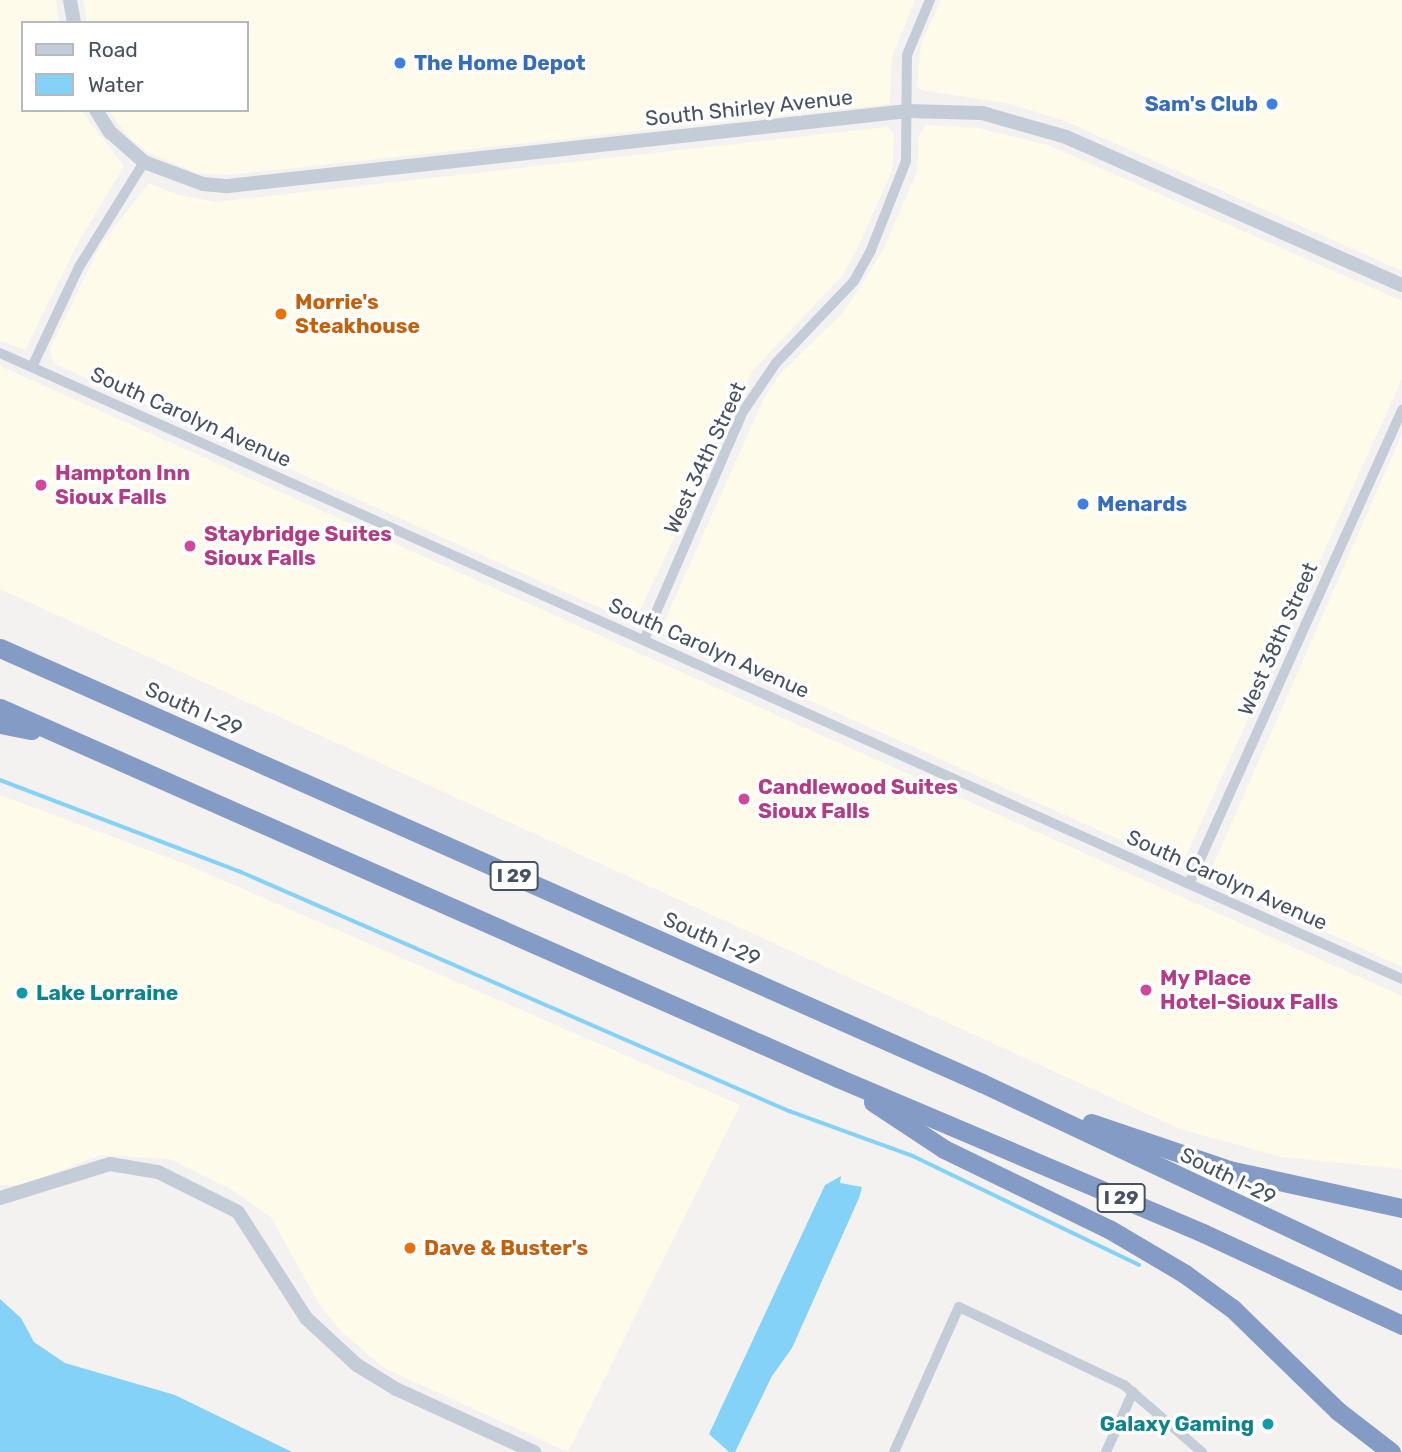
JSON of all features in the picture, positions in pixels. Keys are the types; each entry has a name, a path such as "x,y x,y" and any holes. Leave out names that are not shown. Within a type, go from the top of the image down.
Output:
{"highway":[{"path":"0,642 47,668"},
{"name":"South I-29","path":"0,648 982,1083 1402,1281"},
{"name":"I 29","path":"0,708 838,1078 1203,1233 1402,1325"},
{"path":"0,724 73,739"},
{"path":"838,1078 944,1149 1109,1229 1185,1274 1233,1309 1338,1411 1391,1452"},
{"path":"982,1083 1189,1159 1327,1194 1402,1208"}],"street":[{"path":"70,0 74,21"},
{"name":"West 34th Street","path":"644,640 748,404 776,363 854,281 871,250 904,171 908,111 907,55 930,0"},
{"name":"South Shirley Avenue","path":"97,112 110,132 144,162 202,184 228,186 908,111 982,113 1039,126 1402,285"},
{"path":"32,367 79,267 144,162"},
{"name":"South Carolyn Avenue","path":"0,353 1402,979"},
{"name":"West 38th Street","path":"1189,884 1402,410"},
{"path":"0,1198 110,1164 158,1172 238,1212 306,1318 342,1354 396,1389 534,1452"},
{"path":"894,1452 959,1307 1133,1392 1202,1452"},
{"path":"1106,1452 1133,1392"}],"shaded area":[{"path":"0,0 56,0 59,21 21,21 21,112 83,112 124,166 79,241 25,350 0,341"},
{"path":"83,0 915,0 892,57 890,104 228,175 197,173 149,153 128,136 110,112 248,112 248,21 87,21"},
{"path":"941,0 1402,0 1402,271 1060,119 1005,103 921,90 917,86 921,44"},
{"path":"926,125 977,128 1048,145 1402,301 1402,379 1181,867 663,635 661,629 764,398 779,375 843,313 882,252 917,172 919,135"},
{"path":"887,127 894,133 892,171 857,249 842,276 753,370 634,623 55,364 51,356 50,349 100,246 149,183 178,195 216,202"},
{"path":"0,366 1402,996 1402,1169 1281,1157 1180,1129 0,589"},
{"path":"1402,434 1402,967 1208,877"},
{"path":"0,795 183,863 740,1105 568,1452 384,1368 341,1331 320,1306 271,1217 231,1189 169,1159 101,1155 23,1185 0,1185"}],"water":[{"path":"841,1176 840,1183 862,1187 859,1198 792,1348 772,1376 735,1452 729,1452 709,1434 825,1185"},
{"path":"0,1299 21,1318 34,1342 65,1363 175,1395 292,1452 0,1452"}],"waterway":[{"path":"0,780 241,872 789,1111 913,1156 1139,1265"}],"place":[{"name":"The Home Depot","path":"400,63"},
{"name":"Sam's Club","path":"1272,104"},
{"name":"Morrie's Steakhouse","path":"281,314"},
{"name":"Hampton Inn Sioux Falls","path":"41,485"},
{"name":"Menards","path":"1083,504"},
{"name":"Staybridge Suites Sioux Falls","path":"190,546"},
{"name":"Candlewood Suites Sioux Falls","path":"744,799"},
{"name":"My Place Hotel-Sioux Falls","path":"1146,990"},
{"name":"Lake Lorraine","path":"22,993"},
{"name":"Dave & Buster's","path":"410,1248"},
{"name":"Galaxy Gaming","path":"1268,1424"}]}
